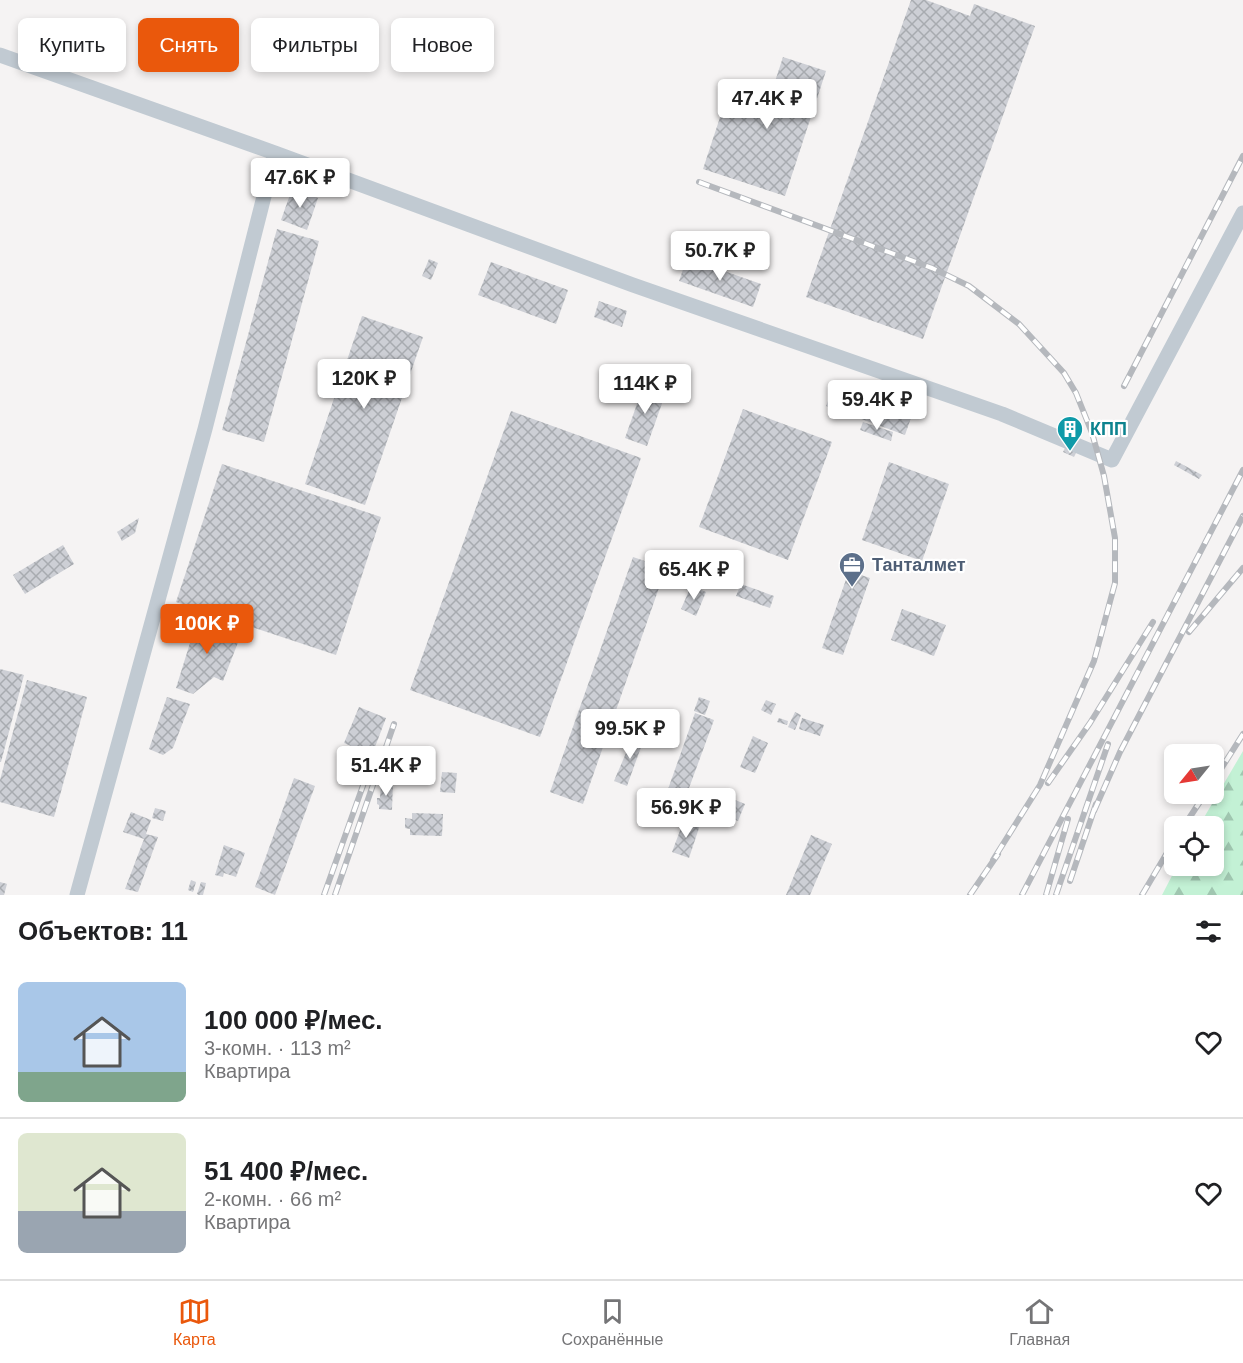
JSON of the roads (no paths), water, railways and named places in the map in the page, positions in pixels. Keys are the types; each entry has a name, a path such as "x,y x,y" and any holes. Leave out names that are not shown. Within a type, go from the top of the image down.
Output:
{"street":[{"path":"0,54 633,285 1002,414 1112,460 1243,213"},
{"path":"77,895 206,429 275,153"}],"railway":[{"path":"1124,386 1243,156"},
{"path":"699,182 932,268 969,286 1019,324 1064,373 1076,393 1092,433 1104,476 1115,538 1115,583 1094,661 1040,785 993,860"},
{"path":"1022,895 1243,470"},
{"path":"1094,811 1120,752 1243,516"},
{"path":"1189,632 1243,568"},
{"path":"1048,783 1090,723 1153,622"},
{"path":"335,895 394,724"},
{"path":"1224,764 1243,734"},
{"path":"1056,895 1108,744"},
{"path":"324,895 370,766"},
{"path":"1070,881 1096,804"},
{"path":"1191,816 1198,804"},
{"path":"1046,895 1068,819"},
{"path":"970,895 998,854"},
{"path":"1142,895 1164,858"}],"place":[{"name":"КПП","path":"1070,452"},
{"name":"Танталмет","path":"852,588"}]}
